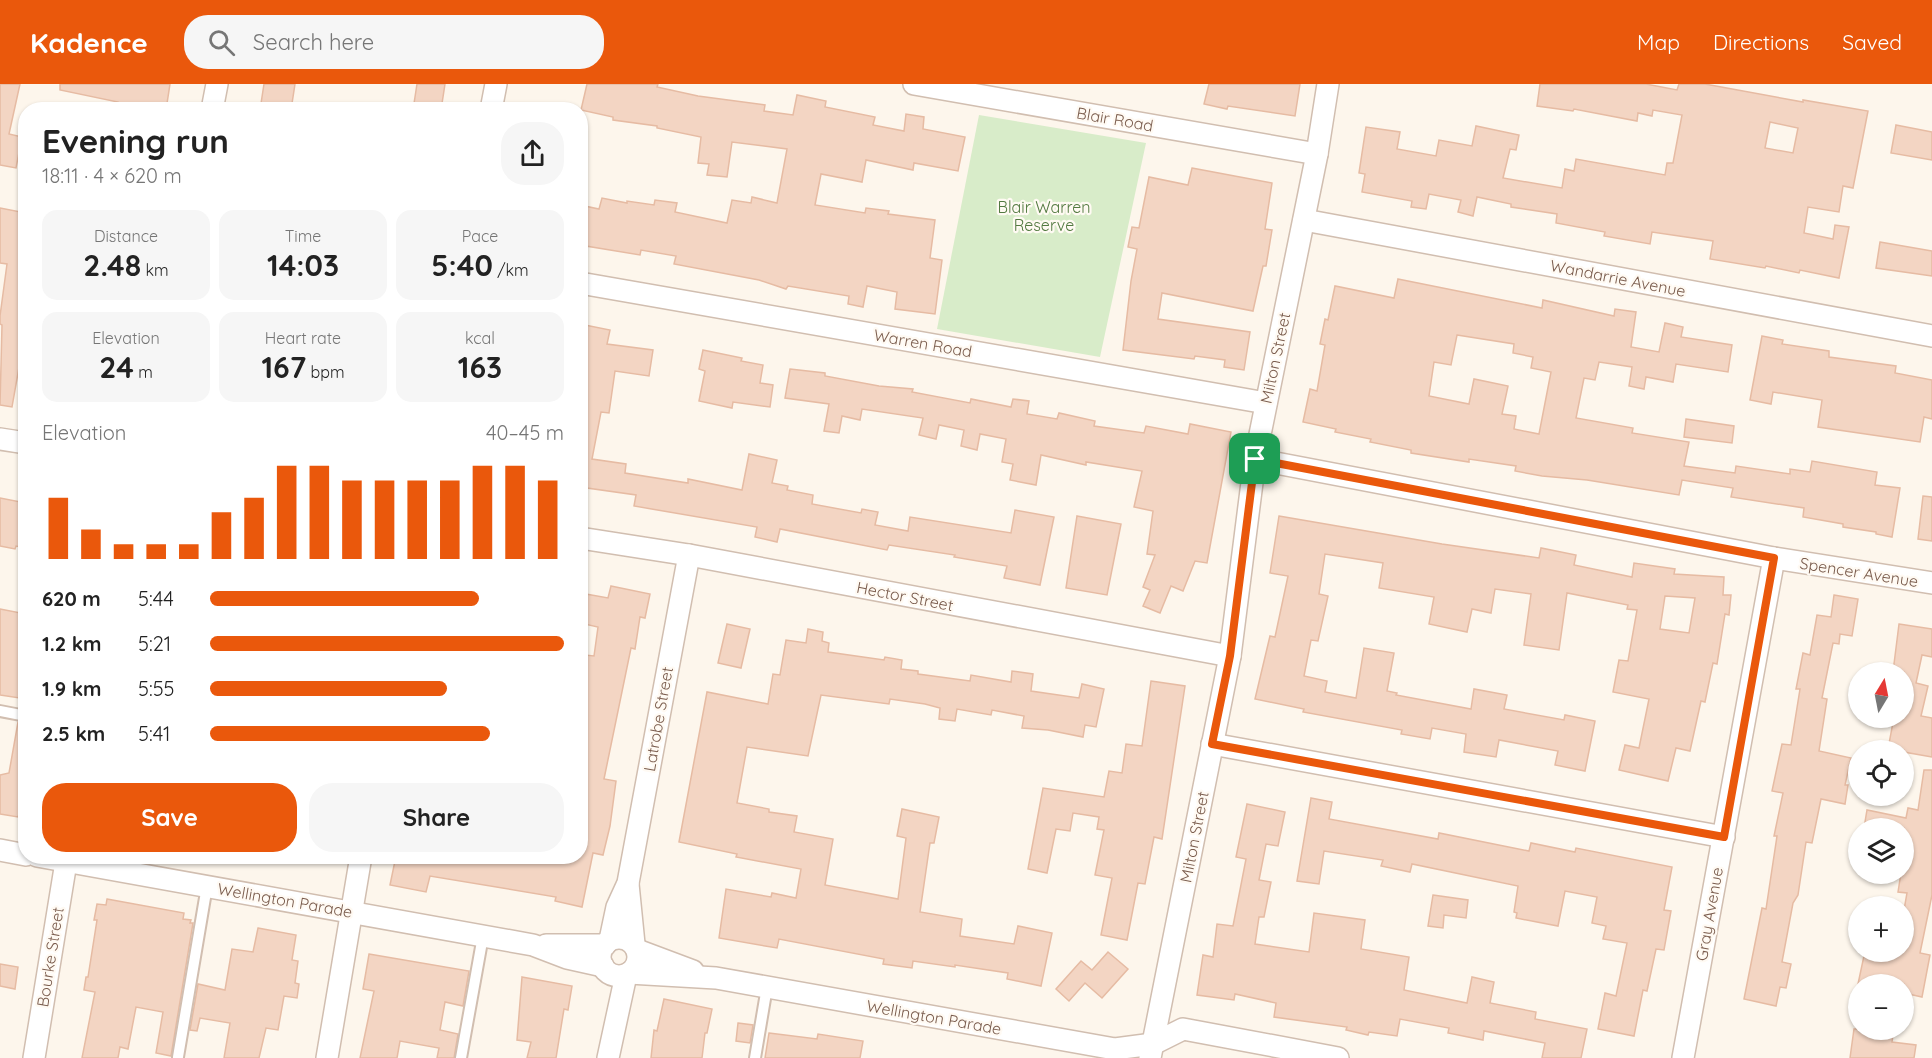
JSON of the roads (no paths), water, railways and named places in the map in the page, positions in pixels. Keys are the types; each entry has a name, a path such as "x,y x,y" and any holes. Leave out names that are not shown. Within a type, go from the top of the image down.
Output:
{"street":[{"path":"214,102 217,84"},
{"path":"493,102 496,84"},
{"name":"Blair Road","path":"914,84 1317,154"},
{"name":"Milton Street","path":"1151,1051 1230,656 1255,459 1317,154 1328,84"},
{"name":"Wandarrie Avenue","path":"1304,220 1932,336"},
{"name":"Warren Road","path":"588,284 1266,403"},
{"path":"0,439 18,442"},
{"name":"Spencer Avenue","path":"1255,459 1774,558 1932,583"},
{"name":"Hector Street","path":"588,539 689,555 1230,656"},
{"name":"Latrobe Street","path":"607,943 617,908 628,883 689,555"},
{"name":"Gray Avenue","path":"1683,1058 1774,558"},
{"path":"1212,744 1724,837"},
{"path":"0,850 18,853"},
{"name":"Bourke Street","path":"34,1058 66,864"},
{"name":"Wellington Parade","path":"94,864 533,945 567,958 604,968"},
{"path":"327,1058 360,864"},
{"name":"Latrobe Street","path":"628,883 636,947"},
{"path":"608,1058 612,1031 627,974 638,963 636,947 622,938 607,943 600,957 604,968 612,1031"},
{"name":"Wellington Parade","path":"533,945 607,943"},
{"name":"Wellington Parade","path":"636,947 674,966 716,978 1115,1049 1151,1051 1183,1029 1338,1058"},
{"path":"604,968 616,976 627,974"},
{"name":"Wellington Parade","path":"627,974 716,978"}],"lane":[{"path":"0,711 18,714"},
{"path":"178,1057 207,885"},
{"path":"461,1058 483,936"},
{"path":"754,1058 767,987"}],"park label":[{"name":"Blair Warren Reserve","path":"1044,216"}]}
